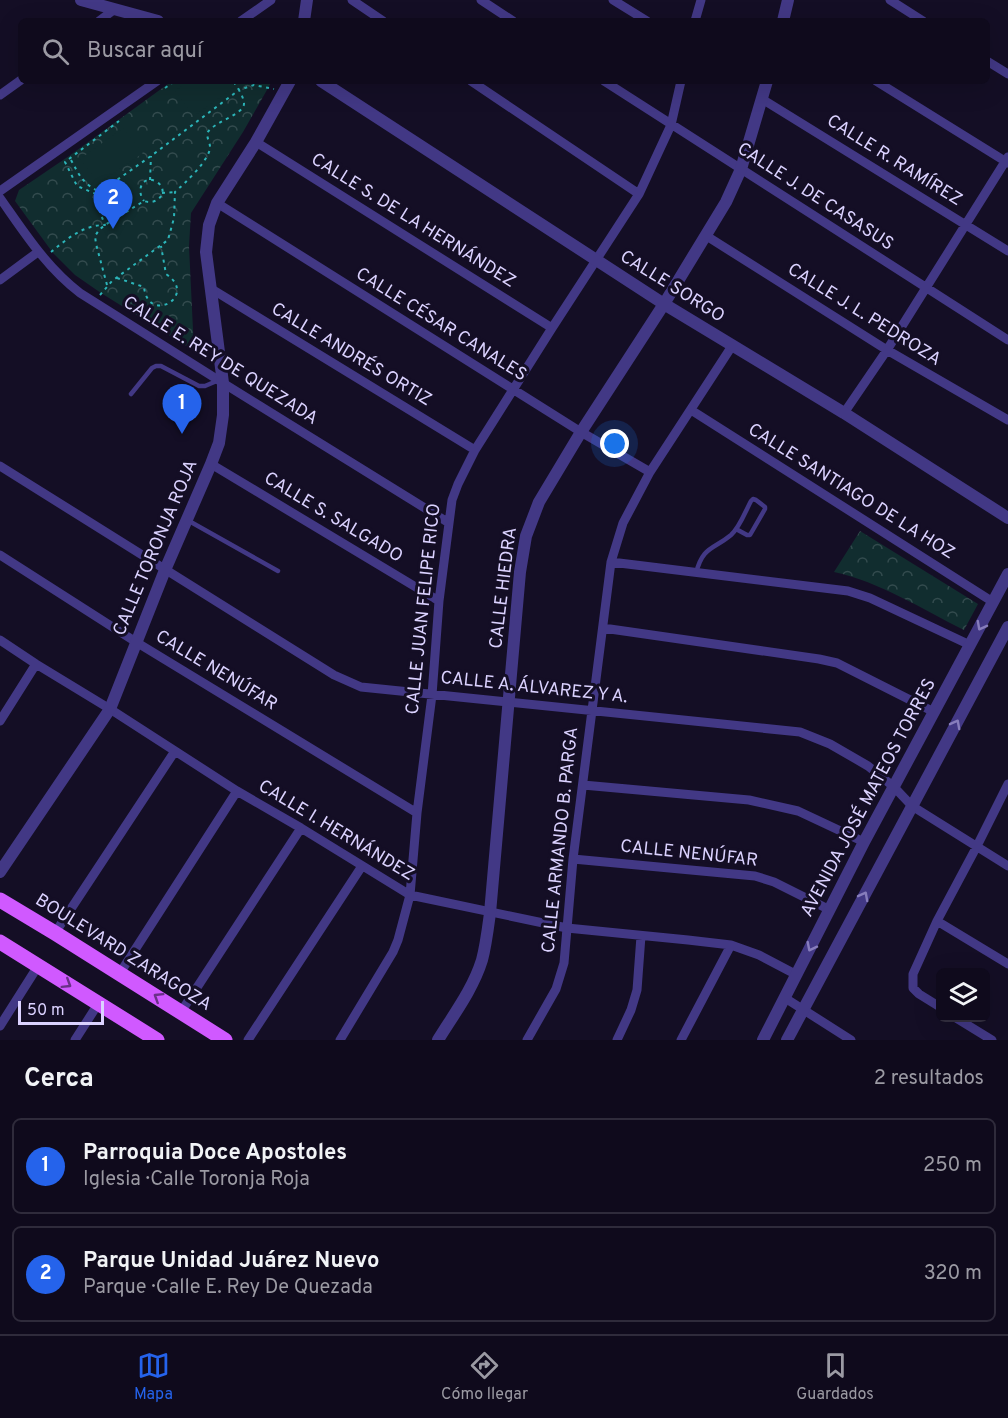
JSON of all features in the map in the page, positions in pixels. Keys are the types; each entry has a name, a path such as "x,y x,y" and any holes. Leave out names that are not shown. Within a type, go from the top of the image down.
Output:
{"main road":[{"name":"BOULEVARD ZARAGOZA","path":"0,900 225,1040"},
{"path":"0,942 157,1040"}],"street":[{"path":"81,0 147,18"},
{"path":"245,18 271,0"},
{"path":"304,18 307,0"},
{"path":"352,0 379,18"},
{"path":"481,0 508,18"},
{"path":"613,0 642,18"},
{"path":"696,18 701,0"},
{"path":"784,18 788,0"},
{"path":"890,0 918,18"},
{"path":"103,18 115,9"},
{"path":"990,63 1008,74"},
{"path":"0,94 18,82"},
{"path":"0,84 11,87"},
{"path":"0,191 153,84"},
{"name":"CALLE TORONJA ROJA","path":"0,872 110,709 165,570 219,443 223,415 206,252 209,225 217,203 256,142 288,84"},
{"name":"CALLE SORGO","path":"326,84 664,304 844,413 1008,518"},
{"path":"475,84 639,194"},
{"name":"CALLE J. DE CASASUS","path":"609,84 1008,340"},
{"name":"CALLE JUAN FELIPE RICO","path":"340,1040 393,952 410,895 417,813 432,694 439,601 452,500 475,450 639,194 671,125 680,84"},
{"name":"CALLE HIEDRA","path":"438,1040 472,985 483,952 490,913 520,572 526,536 539,502 726,202 741,169 766,84"},
{"path":"844,413 887,350 1007,160 881,84"},
{"name":"CALLE R. RAMÍREZ","path":"762,99 1008,251"},
{"name":"CALLE S. DE LA HERNÁNDEZ","path":"256,142 552,328"},
{"name":"CALLE E. REY DE QUEZADA","path":"0,198 41,255 64,281 221,382 449,523"},
{"name":"CALLE CÉSAR CANALES","path":"217,203 581,432 650,471"},
{"name":"CALLE J. L. PEDROZA","path":"705,235 887,350 1008,420"},
{"path":"0,280 41,255"},
{"name":"CALLE ANDRÉS ORTIZ","path":"210,288 475,450"},
{"name":"CALLE ARMANDO B. PARGA","path":"526,1040 556,989 564,963 573,859 611,562 622,523 650,471 732,346"},
{"name":"CALLE SANTIAGO DE LA HOZ","path":"691,410 993,602"},
{"name":"CALLE S. SALGADO","path":"211,464 439,601"},
{"name":"CALLE A. ÁLVAREZ Y A.","path":"0,466 345,681 361,687 800,732 830,744 868,766 894,787 912,806 1008,866"},
{"name":"CALLE NENÚFAR","path":"0,555 136,642 417,813"},
{"path":"611,562 848,591 870,598 970,645"},
{"name":"AVENIDA JOSÉ MATEOS TORRES","path":"764,1040 864,842 1008,574"},
{"path":"787,1040 1008,627"},
{"path":"603,628 837,663 934,712"},
{"name":"CALLE I. HERNÁNDEZ","path":"0,640 237,791 410,895 567,928 731,945 759,955 797,975"},
{"path":"0,721 36,664"},
{"path":"55,933 175,751"},
{"path":"936,1004 913,988 913,974 937,921 1008,784"},
{"path":"583,785 749,800 798,811 864,842"},
{"path":"120,973 237,791"},
{"path":"181,1012 301,828"},
{"name":"CALLE NENÚFAR","path":"573,859 754,876 774,882 830,910"},
{"path":"248,1040 362,866"},
{"path":"937,921 1008,964"},
{"path":"616,1040 631,1010 637,990 640,936"},
{"path":"681,1040 731,945"},
{"path":"0,1026 38,966"},
{"path":"785,998 851,1040"},
{"path":"75,1040 98,1004"},
{"path":"964,1022 992,1040"}],"lane":[{"path":"131,394 156,366 161,366 199,386 221,382"},
{"path":"696,573 706,551 731,535 753,500 765,507 750,535 736,529"},
{"path":"187,519 278,571"}],"path":[{"path":"158,93 171,84"},
{"path":"162,193 175,192 194,175 210,148 207,133 220,121 242,110 244,102 235,84"},
{"path":"105,225 95,199 98,193 239,90 254,85 283,93"},
{"path":"98,193 76,186 65,162 124,117"},
{"path":"150,180 151,156"},
{"path":"70,159 82,180 98,193"},
{"path":"150,180 156,181 161,186 162,193 156,202 150,203 144,201 140,195 140,188 143,183 150,180"},
{"path":"95,302 107,285 168,240 174,218 175,192"},
{"path":"107,285 96,236 105,225 144,201"},
{"path":"41,255 86,228 105,225"},
{"path":"117,278 144,287 149,301 155,305 163,306 170,303 176,296 177,289 173,278 166,274 160,246"}],"green space":[{"path":"168,84 270,84 243,132 191,213 189,246 194,351 75,275 53,253 15,201 19,190"},
{"path":"185,84 234,84 236,86 194,116 175,91"},
{"path":"123,128 143,153 99,183 80,159"},
{"path":"860,531 978,604 964,630 884,589 834,572"}],"place":[{"name":"Parque Unidad Juárez Nuevo","path":"113,229"},
{"name":"Parroquia Doce Apostoles","path":"182,434"}]}
